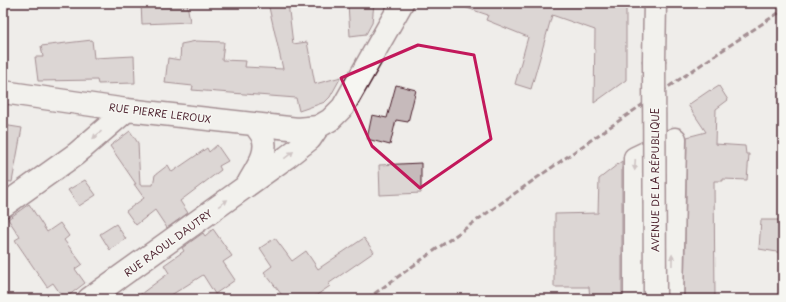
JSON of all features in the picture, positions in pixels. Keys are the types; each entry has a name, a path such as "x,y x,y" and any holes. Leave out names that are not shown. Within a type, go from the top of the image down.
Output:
{"street":[{"path":"318,127 330,120 343,107 402,3"},
{"name":"AVENUE DE LA RÉPUBLIQUE","path":"655,3 655,299"},
{"name":"RUE PIERRE LEROUX","path":"3,92 127,110 298,129 318,127"},
{"path":"3,206 76,154 127,110"},
{"path":"246,186 260,163 264,152 263,138 254,124"},
{"name":"RUE RAOUL DAUTRY","path":"89,299 287,157 310,139 318,127"},
{"path":"635,299 635,158 675,138 672,299"}],"highlighted area":[{"path":"418,45 474,55 491,139 420,188 372,146 341,78"}],"building":[{"path":"141,3 187,3 190,22 142,24"},
{"path":"268,3 288,3 293,44 307,42 315,84 341,77 330,97 325,102 299,111 296,98 192,90 193,86 165,83 168,58 180,60 181,44 196,41 224,42 222,60 246,61 245,67 283,69"},
{"path":"348,3 374,3 372,23 366,34 350,36"},
{"path":"461,3 626,3 626,80 594,103 595,30 552,15 531,89 515,84 528,37 486,20 488,15 461,6"},
{"path":"92,40 94,58 134,56 135,83 98,84 97,80 38,81 35,57 43,57 41,46"},
{"path":"396,85 416,90 408,122 396,120 390,145 367,139 372,115 387,118"},
{"path":"719,86 728,100 716,109 715,144 745,146 746,154 749,154 747,180 723,179 723,181 714,181 715,299 684,299 687,137 706,132 688,105 710,90 711,91"},
{"path":"3,125 22,128 12,182 3,181"},
{"path":"130,131 138,143 140,185 153,185 155,175 168,165 172,172 207,148 209,152 217,145 228,161 219,166 221,170 180,201 188,213 167,228 155,210 136,225 126,211 144,198 110,146"},
{"path":"622,161 622,299 590,299 589,287 554,287 555,214 598,213 599,179"},
{"path":"421,163 421,193 380,195 379,165"},
{"path":"85,180 96,195 79,206 68,190"},
{"path":"29,204 47,232 60,223 69,236 64,240 82,264 75,269 85,283 64,299 53,283 47,287 15,240 20,237 8,219"},
{"path":"761,220 783,220 783,253 759,249"},
{"path":"116,224 126,239 110,250 100,234"},
{"path":"213,229 232,256 223,262 235,280 215,294 203,275 165,299 134,299 169,273 164,265 184,251 182,248 203,233 205,236"},
{"path":"275,238 292,261 306,251 318,269 364,238 374,252 328,284 330,286 311,299 285,299 264,272 272,266 260,248"}],"railway":[{"path":"367,299 574,152 783,10"}]}
